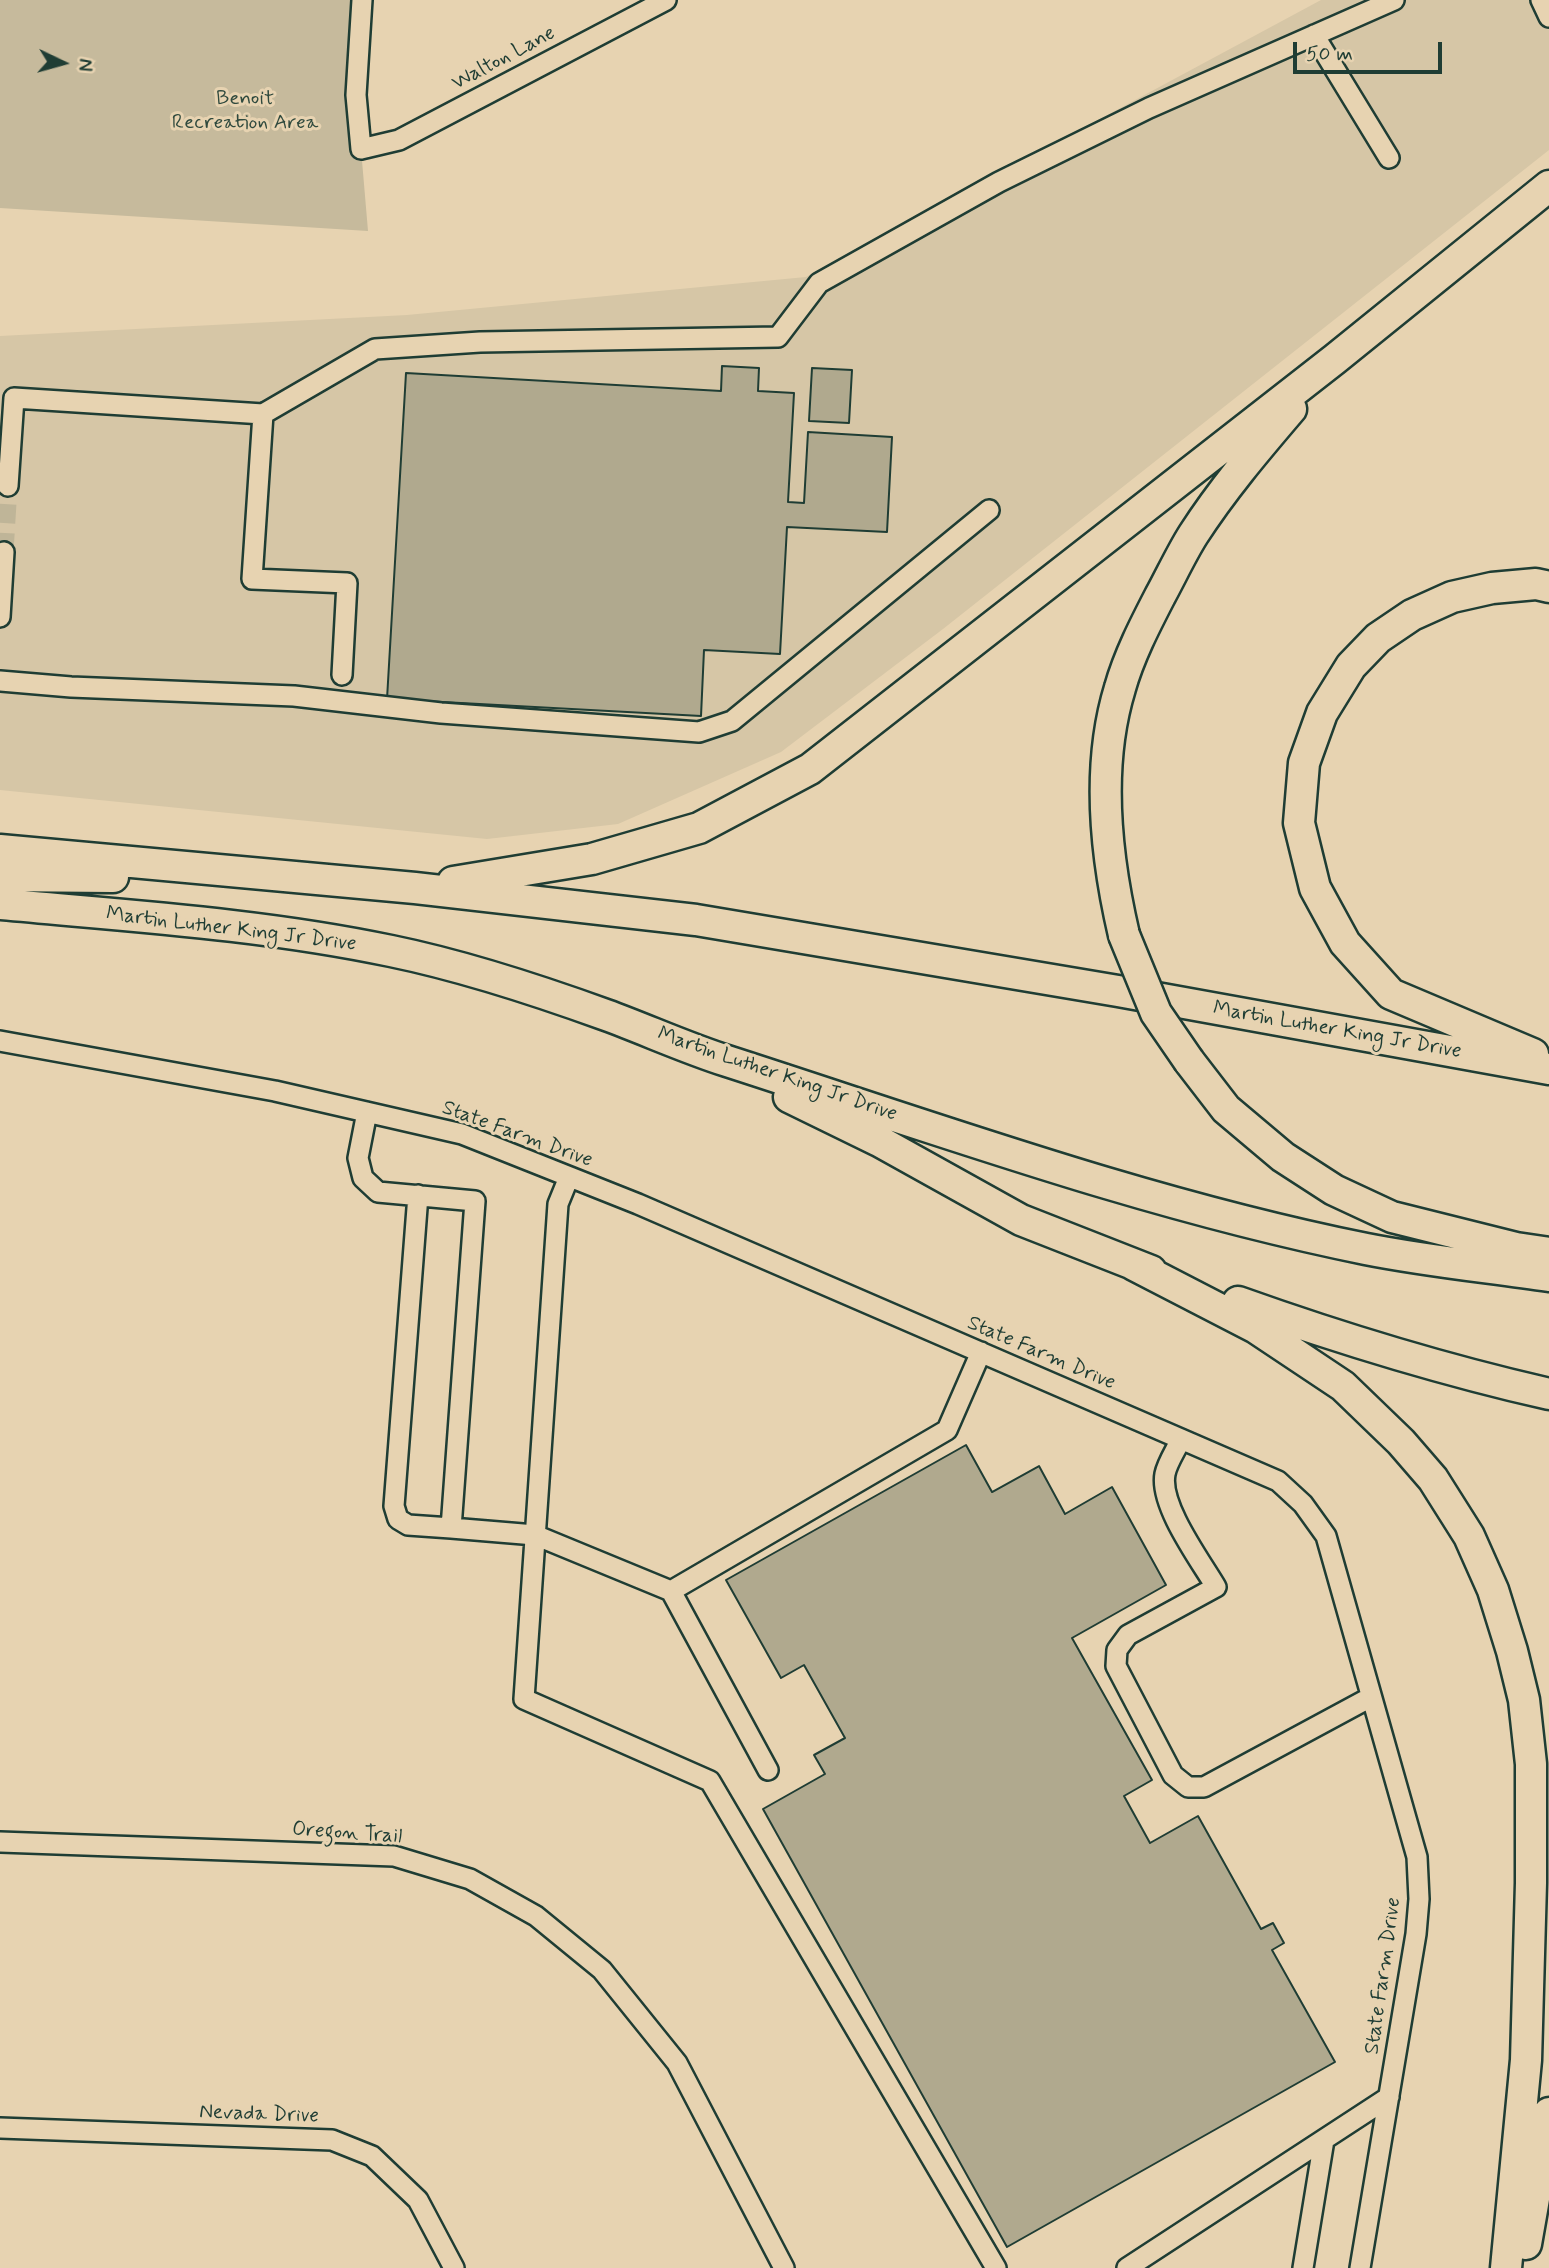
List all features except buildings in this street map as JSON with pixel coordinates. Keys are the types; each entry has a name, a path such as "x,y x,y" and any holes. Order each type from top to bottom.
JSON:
{"highway":[{"path":"415,888 592,859 699,828 810,769 1335,359 1549,187"},
{"path":"1335,359 1241,467 1192,537 1144,627 1119,688 1109,742 1107,813 1110,860 1124,935 1156,1013 1189,1061 1226,1109 1283,1157 1335,1190 1392,1217 1516,1248 1549,1253"},
{"path":"1549,587 1536,584 1492,588 1452,597 1412,615 1378,638 1351,666 1322,713 1304,763 1299,823 1315,888 1345,943 1391,994 1549,1061"},
{"name":"Martin Luther King Jr Drive","path":"0,850 415,888 696,920 1118,991 1549,1069"},
{"path":"0,876 201,877 235,871"},
{"name":"Martin Luther King Jr Drive","path":"0,904 147,917 290,934 392,951 501,980 608,1016 688,1048 1039,1163 1172,1203 1368,1250 1549,1276"},
{"path":"688,1048 879,1141 1021,1220 1134,1265 1291,1321 1496,1382 1549,1394"},
{"path":"1134,1265 1256,1328 1343,1386 1401,1442 1433,1479 1469,1536 1493,1590 1524,1700 1531,1764 1526,2060 1506,2268"},
{"path":"1522,2268 1549,2113"}],"street":[{"name":"Walton Lane","path":"362,0 356,95 361,149 399,140 659,1"},
{"path":"8,486 14,398 263,414 375,349 480,342 778,337 819,283 999,182 1149,108 1394,0"},
{"path":"1541,0 1549,17"},
{"path":"1314,35 1389,158"},
{"path":"263,414 252,579 347,583 342,675"},
{"path":"0,681 71,687 294,696 441,713 699,732 732,721 989,510"},
{"path":"0,617 4,552"},
{"name":"State Farm Drive","path":"0,1041 275,1091 462,1134 569,1177 1278,1481 1303,1504 1326,1536 1417,1857 1416,1934 1360,2268"},
{"path":"367,1112 358,1158 363,1178 378,1192 475,1201 451,1528"},
{"path":"569,1177 558,1204 524,1699 710,1781 996,2268"},
{"path":"418,1195 394,1506 398,1519 408,1525 535,1535 671,1591 768,1770"},
{"path":"671,1591 947,1430 981,1353"},
{"path":"1181,1439 1165,1474 1165,1493 1216,1587 1128,1635 1117,1650 1116,1666 1173,1774 1188,1787 1204,1787 1371,1697"},
{"name":"Oregon Trail","path":"0,1842 394,1856 470,1879 537,1916 603,1970 677,2063 784,2268"},
{"path":"1127,2268 1389,2097"},
{"name":"Nevada Drive","path":"0,2128 332,2140 372,2156 418,2200 454,2268"},
{"path":"1303,2268 1324,2140"}],"shaded area":[{"path":"1321,0 1549,0 1549,150 943,629 781,752 618,824 487,839 0,790 0,336 407,315 806,277"}],"green space":[{"name":"Benoit Recreation Area","path":"0,0 362,0 361,149 368,231 0,208"}],"tunnel":[{"path":"4,552 8,486"}]}
